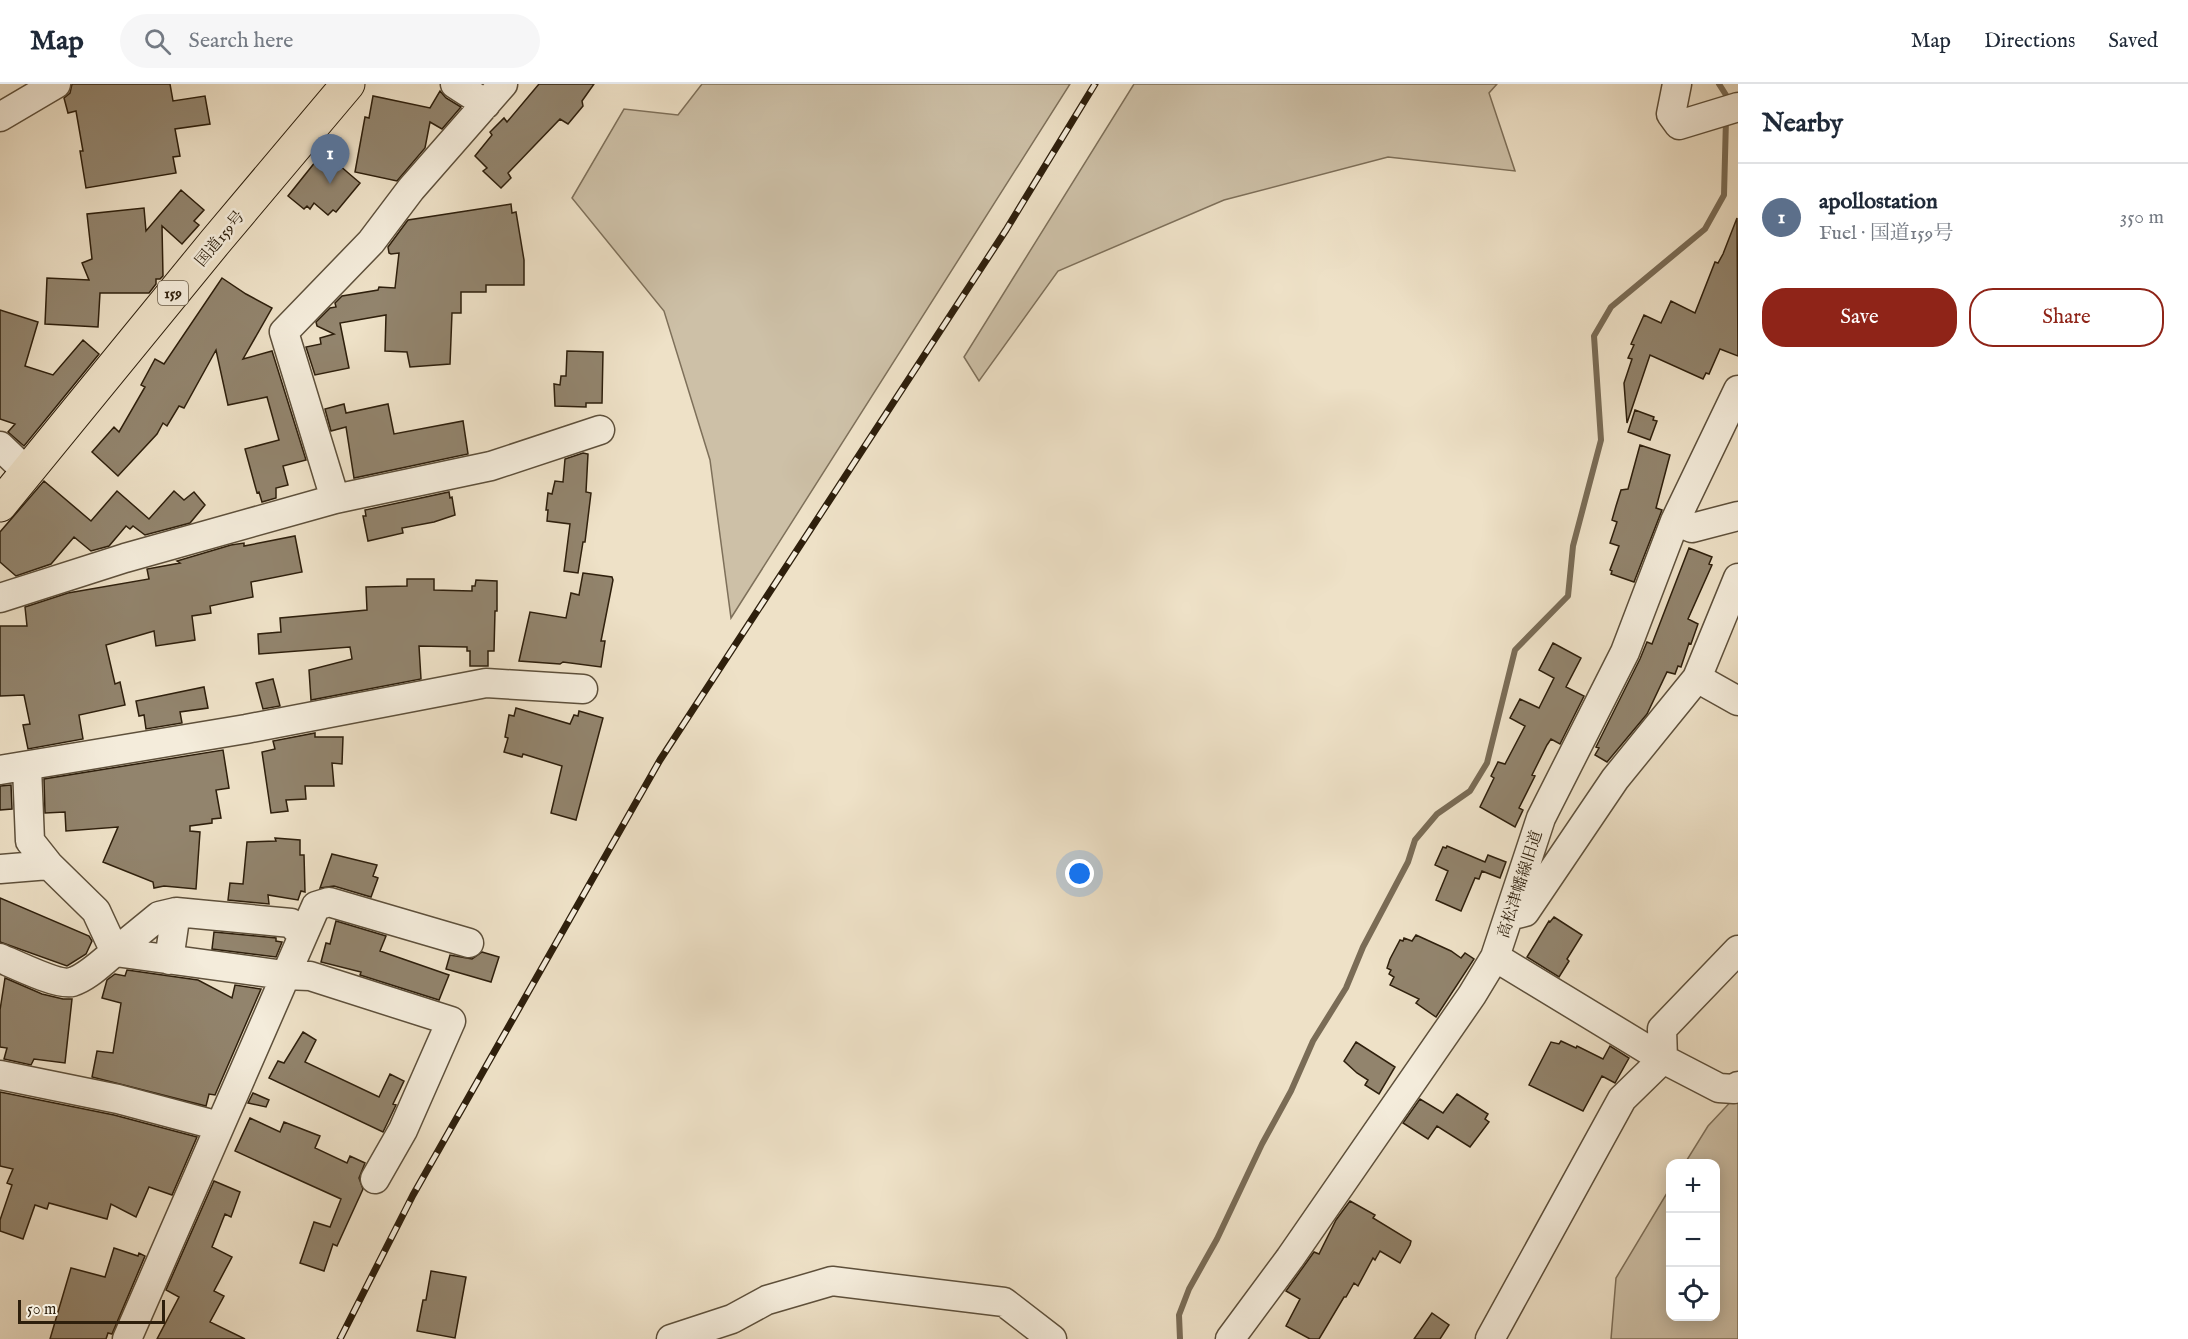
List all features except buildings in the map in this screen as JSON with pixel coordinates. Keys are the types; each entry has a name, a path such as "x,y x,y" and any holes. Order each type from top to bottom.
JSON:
{"highway":[{"name":"国道159号","path":"0,505 215,242 348,84"}],"street":[{"path":"0,117 56,84"},
{"path":"335,499 284,332 371,242 411,189 494,94 455,84"},
{"path":"1677,84 1671,114 1679,125 1729,110"},
{"name":"高松津幡線旧道","path":"1230,1339 1290,1258 1472,995 1495,957 1541,818 1625,652 1675,521 1738,390"},
{"path":"0,598 125,558 335,499 491,466 600,430"},
{"path":"0,446 27,472"},
{"path":"1675,521 1692,528 1738,516"},
{"path":"1509,916 1525,912 1615,779 1697,678 1738,578"},
{"path":"1697,678 1738,701"},
{"path":"115,952 96,911 49,865 30,841 14,769 246,729 486,683 583,689"},
{"path":"0,868 49,865"},
{"path":"127,1339 316,906 329,902 469,943"},
{"path":"169,960 176,912"},
{"path":"0,958 47,978 69,984 82,978 159,916 176,912 291,923 302,935"},
{"path":"1664,1059 1662,1029 1738,950"},
{"path":"115,952 284,975 310,976 451,1021 403,1130 375,1179"},
{"path":"1495,957 1664,1059 1719,1089 1734,1089 1738,1086"},
{"path":"1490,1339 1622,1099 1664,1059"},
{"path":"0,1075 118,1099 219,1126"},
{"path":"670,1339 732,1319 767,1300 832,1281 1004,1302 1052,1339"}],"shaded area":[{"path":"702,84 1070,84 731,618 710,460 664,311 572,198 624,109 678,115"},
{"path":"1134,84 1497,84 1489,93 1515,171 1388,157 1224,200 1058,271 979,381 964,357"},
{"path":"1738,1094 1738,1339 1611,1339 1616,1278 1666,1195 1666,1321 1720,1321 1720,1159 1687,1159 1708,1126"}],"waterway":[{"path":"1719,84 1726,95 1726,103"},
{"path":"1180,1339 1179,1315 1189,1289 1217,1239 1262,1144 1291,1091 1313,1041 1346,988 1363,947 1408,862 1415,840 1437,814 1470,791 1487,763 1515,650 1568,596 1573,546 1601,440 1594,336 1611,307 1705,229 1724,195 1726,119"}],"railway":[{"path":"340,1339 413,1195 660,760 1006,230 1095,84"}],"place":[{"name":"apollostation","path":"330,184"}]}
